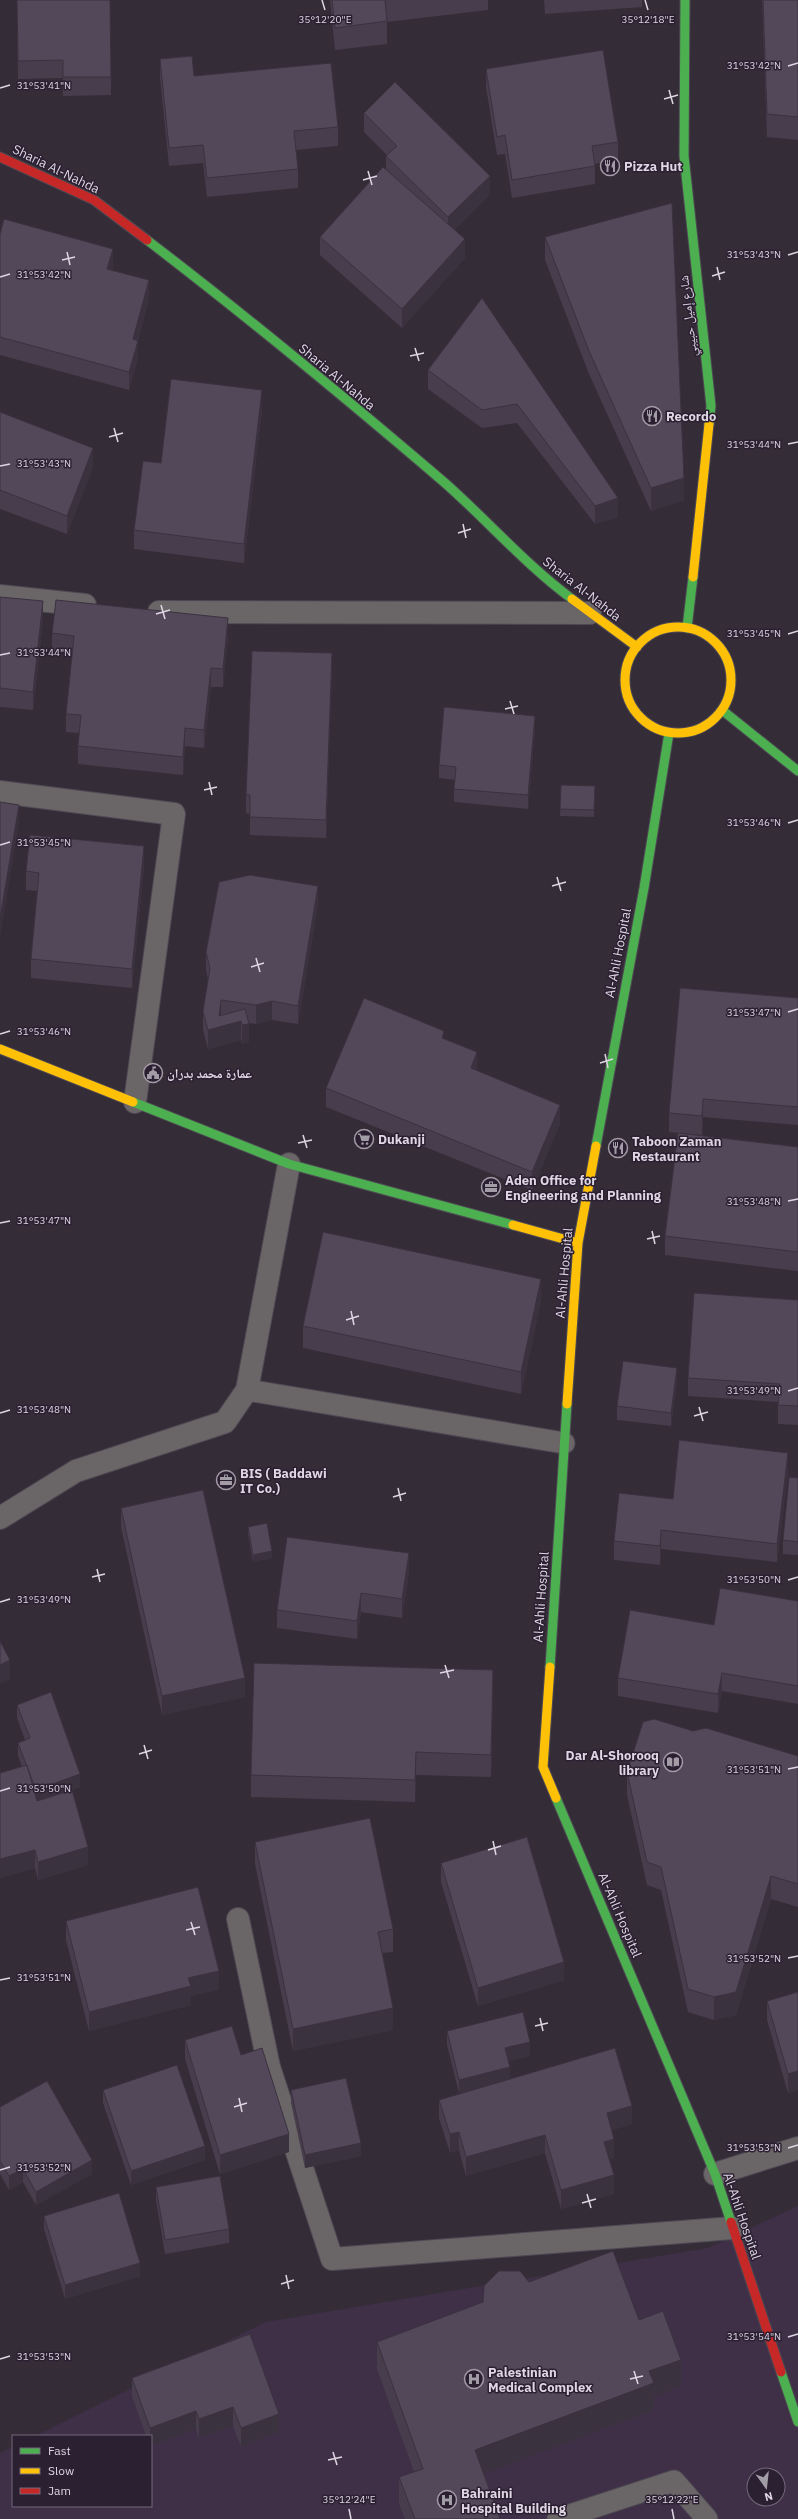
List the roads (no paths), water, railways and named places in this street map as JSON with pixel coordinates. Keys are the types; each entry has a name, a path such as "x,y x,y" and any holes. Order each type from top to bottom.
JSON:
{"street":[{"name":"شارع إميل حبيبي","path":"685,0 684,156 711,406 687,628"},
{"name":"Sharia Al-Nahda","path":"0,157 94,200 210,288 446,484 550,583 637,647"},
{"path":"0,596 102,606"},
{"path":"142,610 173,614 590,613"},
{"path":"667,628 687,628 707,635 722,650 731,669 731,690 722,710 709,724 690,733 669,733 649,725 634,711 626,692 625,677 637,647 648,636 667,628"},
{"path":"722,710 798,771"},
{"name":"Al-Ahli Hospital","path":"669,733 644,888 578,1243 543,1767 715,2174 798,2422"},
{"path":"0,792 174,814 135,1102"},
{"path":"0,1049 290,1164 578,1243"},
{"path":"0,1518 76,1471 224,1422 247,1390 290,1164"},
{"path":"238,1918 269,2067 332,2259 733,2228"},
{"path":"715,2174 798,2148"}],"lane":[{"path":"247,1390 564,1444"},
{"path":"558,2519 674,2481 707,2519"}],"place":[{"name":"Pizza Hut","path":"610,166"},
{"name":"Recordo","path":"652,416"},
{"name":"عمارة محمد بدران","path":"153,1073"},
{"name":"Dukanji","path":"364,1139"},
{"name":"Taboon Zaman Restaurant","path":"618,1148"},
{"name":"Aden Office for Engineering and Planning","path":"491,1187"},
{"name":"BIS ( Baddawi IT Co.)","path":"226,1480"},
{"name":"Dar Al-Shorooq library","path":"673,1762"},
{"name":"Palestinian Medical Complex","path":"474,2379"},
{"name":"Bahraini Hospital Building","path":"447,2500"}]}
